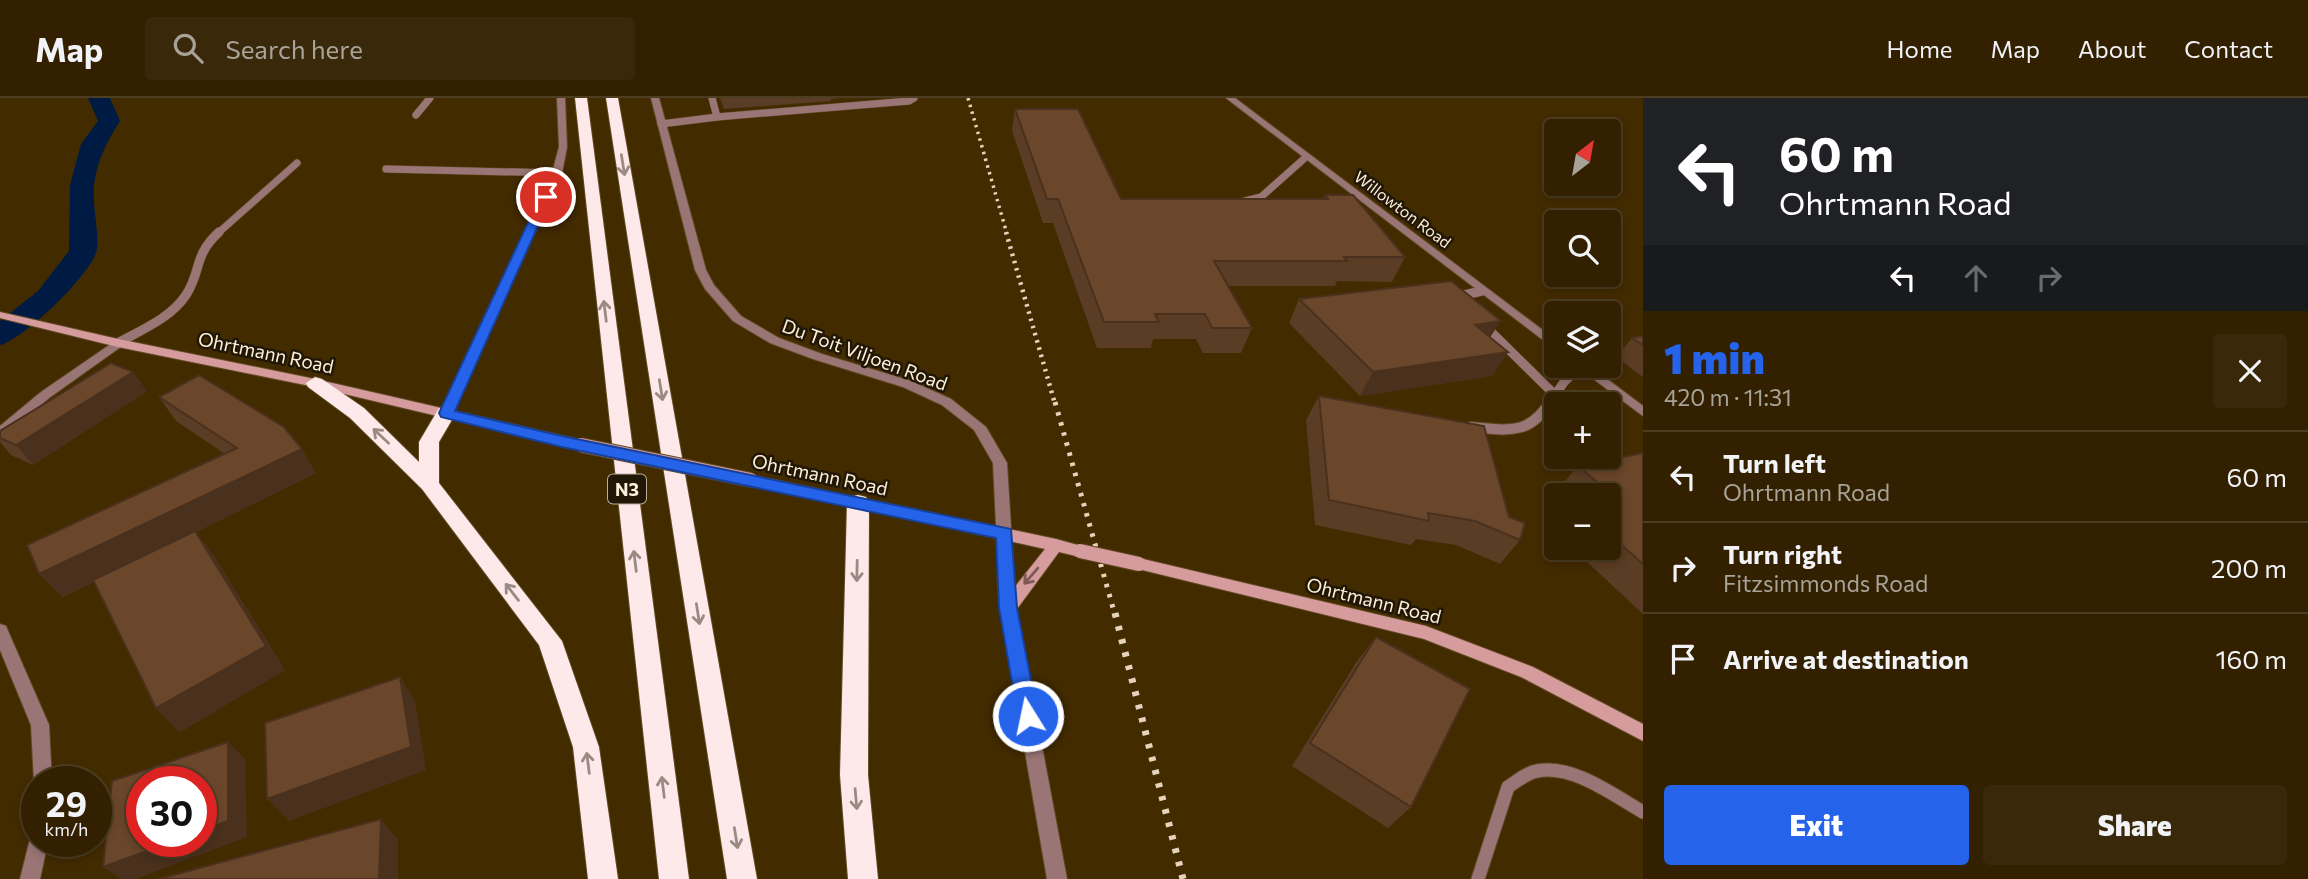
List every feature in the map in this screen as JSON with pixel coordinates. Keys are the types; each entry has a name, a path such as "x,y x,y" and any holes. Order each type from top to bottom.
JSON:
{"highway":[{"name":"N3","path":"581,98 674,879"},
{"name":"N3","path":"612,98 742,879"},
{"path":"315,383 357,413 429,484 550,641 586,747 603,879"},
{"path":"429,484 429,442 446,413"},
{"path":"858,503 854,775 863,879"}],"main road":[{"name":"Ohrtmann Road","path":"0,315 118,343 315,383 581,445 1005,533 1426,633 1527,672 1643,732"},
{"path":"1008,608 1056,545"}],"street":[{"path":"446,413 557,173 563,147 561,98"},
{"name":"Du Toit Viljoen Road","path":"655,98 697,260 710,288 733,315 756,331 793,349 908,384 946,401 975,423 993,443 1000,463 1008,608 1057,879"},
{"name":"Willowton Road","path":"1230,98 1544,337"},
{"path":"0,433 46,395 118,343"},
{"path":"1597,378 1643,412"},
{"path":"0,631 40,725 42,766"},
{"path":"30,879 35,857"}],"lane":[{"path":"416,115 430,98"},
{"path":"712,98 717,117"},
{"path":"661,124 909,101 914,98"},
{"path":"1233,202 1256,200 1306,157"},
{"path":"118,343 153,323 182,301 191,287 199,254 206,244 297,163"},
{"path":"386,169 557,173"},
{"path":"1465,308 1455,299 1457,295 1482,290"},
{"path":"1475,316 1519,356 1552,392"},
{"path":"1461,426 1508,432 1535,425 1544,416"},
{"path":"1478,879 1508,787 1536,771 1558,772 1592,784 1643,812"}],"building":[{"path":"1015,109 1078,109 1121,199 1328,199 1325,195 1353,195 1405,257 1344,257 1347,261 1214,261 1252,328 1212,328 1205,314 1155,314 1159,322 1104,322 1058,199 1047,199"},
{"path":"1451,281 1501,321 1475,325 1508,352 1373,372 1299,299"},
{"path":"1643,336 1643,345 1632,338"},
{"path":"111,363 133,372 16,445 0,438 0,431"},
{"path":"199,375 284,427 302,449 39,574 27,545 237,448 159,397"},
{"path":"1319,396 1484,426 1509,517 1525,523 1520,540 1475,521 1428,513 1429,521 1329,500"},
{"path":"1643,453 1643,564 1621,545 1621,483 1598,483 1582,469 1621,469 1621,457"},
{"path":"195,531 266,646 156,708 93,580"},
{"path":"1376,637 1470,689 1411,807 1310,743"},
{"path":"400,677 411,747 267,799 265,723"},
{"path":"228,742 228,821 217,825 217,766 157,766"},
{"path":"126,776 126,857 131,857 103,867 104,857 112,857 112,781"},
{"path":"381,819 379,879 159,879"}],"waterway":[{"path":"0,336 48,297 83,252 82,185 93,144 109,121 99,98"}],"railway":[{"path":"968,98 1007,234"},
{"path":"1006,232 1055,404"},
{"path":"1055,402 1115,615"},
{"path":"1115,613 1183,879"}],"route":[{"path":"546,197 446,413 524,433 1005,533 1008,608 1028,716"}]}
